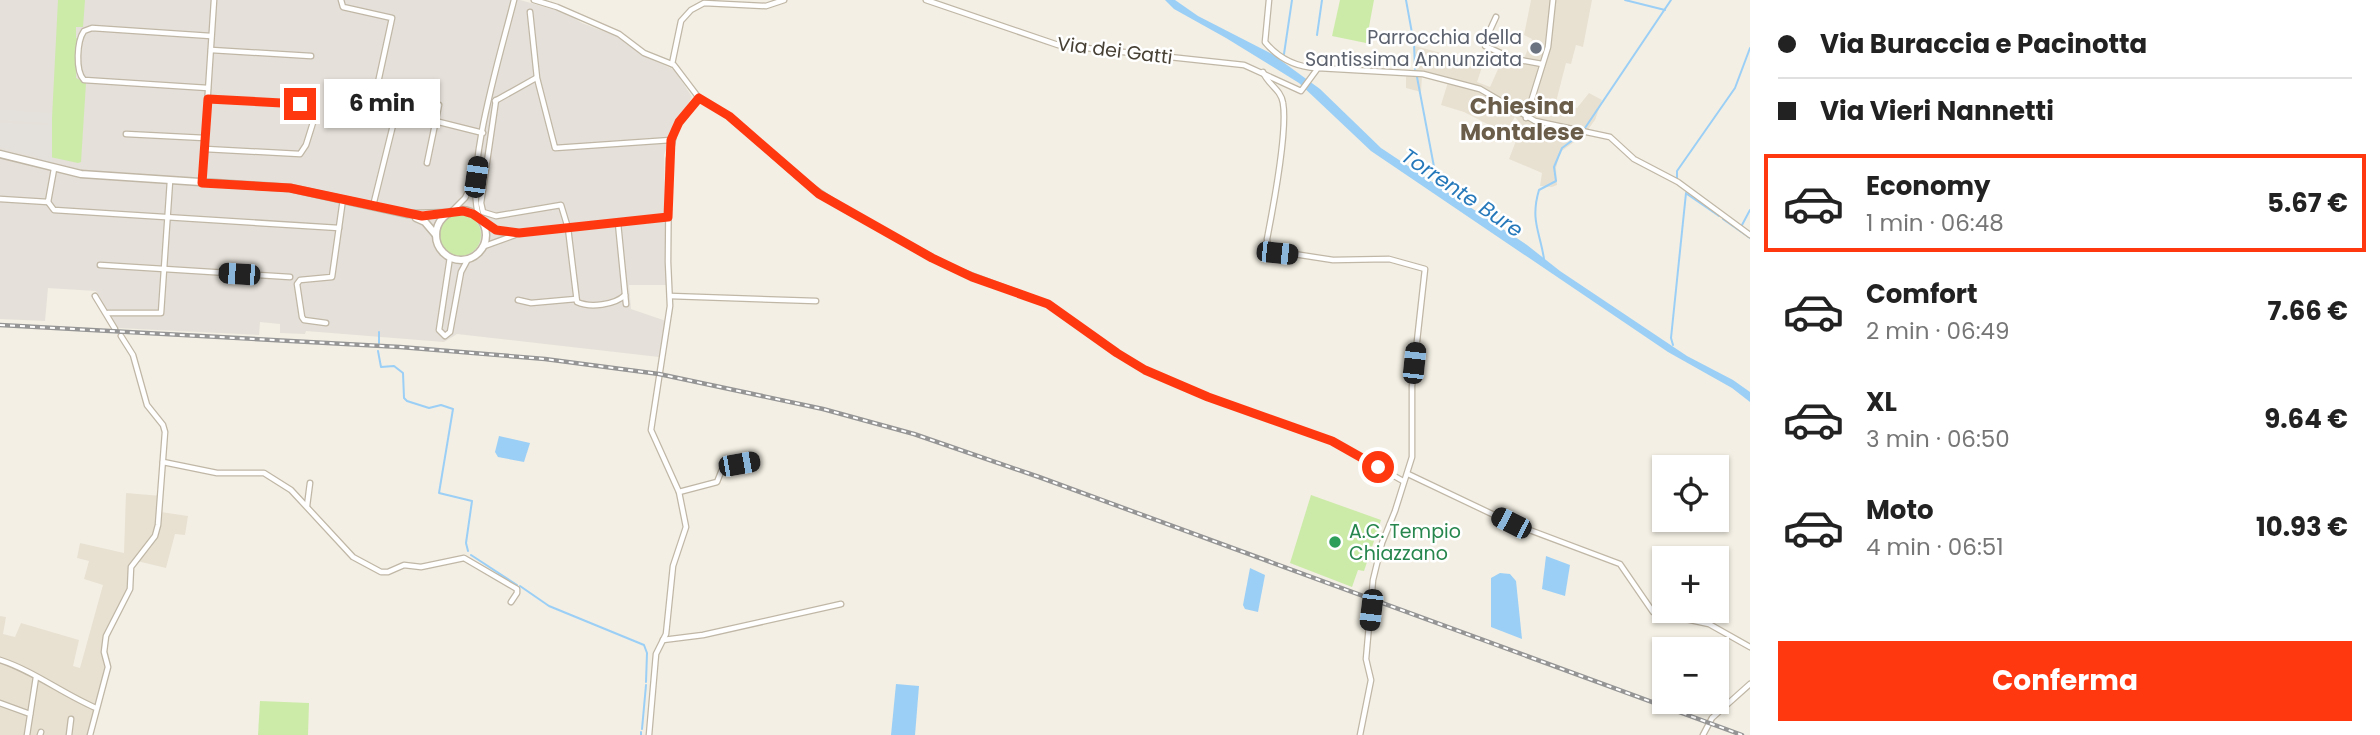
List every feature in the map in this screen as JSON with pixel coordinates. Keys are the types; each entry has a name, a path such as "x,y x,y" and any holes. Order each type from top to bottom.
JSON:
{"street":[{"path":"202,183 214,0"},
{"path":"341,0 343,7 391,18 374,103 377,107 483,133"},
{"path":"482,247 485,235 475,201 476,177 488,104 514,0"},
{"path":"534,0 558,7 618,34 644,53 672,64 699,98 729,116 819,194 921,252 972,277 1048,304 1145,370 1208,397 1332,441 1402,481"},
{"path":"672,64 683,18 703,2 766,6 784,0"},
{"name":"Via dei Gatti","path":"926,0 1058,45 1244,65 1304,89 1318,68"},
{"path":"1269,0 1265,42 1272,51 1295,65 1423,74 1480,89 1526,118 1557,127 1610,136 1633,159 1678,183 1750,235"},
{"path":"1526,118 1549,43 1553,0"},
{"path":"530,12 537,78 552,145 557,149 671,140"},
{"path":"1496,17 1485,39 1485,46 1514,59 1542,64"},
{"path":"208,88 84,79 79,72 81,36 87,29 96,29 211,36"},
{"path":"211,50 311,56"},
{"path":"1263,71 1267,80 1280,94 1284,111 1266,239 1268,250 1333,260 1389,259 1425,269 1412,386 1413,445 1408,474 1402,481 1373,580 1366,655 1370,680 1360,735"},
{"path":"488,104 537,78"},
{"path":"649,735 655,661 663,640 673,566 686,527 679,492 651,430 670,296 668,217 671,140 679,122 699,98"},
{"path":"205,149 301,153 316,113 311,106 300,104 208,99"},
{"path":"496,100 481,202 483,212 496,216 561,205 568,228 576,299 587,305 617,302 625,296"},
{"path":"427,163 439,105"},
{"path":"373,206 396,113"},
{"path":"126,134 205,138"},
{"path":"0,154 54,169 94,176 290,188 342,199 408,214 425,222 436,235 439,247 450,257 468,259"},
{"path":"54,169 48,202 54,210 339,228"},
{"path":"436,235 439,223 465,198 476,177"},
{"path":"108,313 158,315 161,312 170,181"},
{"path":"0,199 48,202"},
{"path":"326,323 304,320 297,284 300,280 332,278 342,199"},
{"path":"408,214 467,211 499,232 519,233 668,217"},
{"path":"618,223 626,304"},
{"path":"450,257 439,328 440,334 445,336 450,332 461,274 468,259 482,247 519,233"},
{"path":"100,265 290,277"},
{"path":"96,296 115,329"},
{"path":"670,296 816,302"},
{"path":"518,300 531,303 576,299"},
{"path":"90,735 108,667 104,652 106,636 130,589 131,567 155,536 158,525 163,462 164,429 147,405 133,355 121,336"},
{"path":"679,492 717,482 723,467 755,461"},
{"path":"163,462 211,473 262,472 289,488 350,554 376,570 388,572 404,565 421,567 464,558 517,589 511,602"},
{"path":"1408,474 1511,523 1620,564 1653,612 1709,624 1750,647"},
{"path":"307,507 310,483"},
{"path":"663,640 704,635 841,604"},
{"path":"0,660 96,708"},
{"path":"27,735 36,677"},
{"path":"1703,735 1712,718 1750,684"},
{"path":"0,704 30,714"},
{"path":"69,735 71,719"}],"shaded area":[{"path":"0,0 520,0 566,13 582,23 621,38 642,55 675,70 692,97 672,133 664,155 667,285 629,285 631,309 666,321 659,357 457,334 444,342 306,331 305,334 280,333 280,324 260,322 259,335 117,328 96,291 48,288 45,321 0,319"},
{"path":"1531,0 1592,0 1583,47 1576,45 1571,64 1566,63 1556,102 1577,108 1589,93 1602,100 1595,120 1584,135 1560,152 1556,168 1557,185 1552,187 1540,186 1542,173 1509,159 1522,125 1515,117 1507,129 1493,127 1464,112 1441,105 1448,82 1422,76 1421,92 1406,88 1406,73 1416,73 1415,46 1483,64 1477,82 1490,87 1504,56 1523,61 1532,39 1524,35"},
{"path":"385,89 437,102 434,115 382,102"},
{"path":"0,110 52,113 52,164 38,160 38,157 0,147 0,123 48,123 0,120"},
{"path":"126,493 162,496 161,512 188,516 185,535 175,534 166,568 137,561 133,569 133,586 128,600 106,644 111,665 93,735 0,735 0,616 6,617 3,634 15,637 21,623 79,640 73,666 80,668 103,585 84,579 89,561 77,558 80,543 124,553"}],"green space":[{"path":"58,0 85,0 83,27 76,27 76,78 86,83 81,162 78,163 50,157"},
{"path":"1340,0 1374,0 1366,43 1332,36"},
{"path":"460,214 475,220 481,235 475,250 460,256 445,250 439,235 445,220"},
{"name":"A.C. Tempio Chiazzano","path":"1311,495 1381,520 1364,571 1358,570 1352,587 1290,563"},
{"path":"260,701 309,703 308,735 258,735"}],"water":[{"path":"1165,0 1175,0 1198,16 1272,54 1320,89 1381,148 1687,356 1733,380 1750,392 1750,402 1732,388 1668,352 1371,151 1299,83 1174,9"},
{"path":"499,436 530,443 524,462 498,457 495,452"},
{"path":"1546,556 1570,565 1565,596 1542,589"},
{"path":"1250,568 1265,575 1258,612 1245,609 1243,605"},
{"path":"1500,573 1510,574 1516,581 1522,639 1491,627 1491,578"},
{"path":"896,684 919,686 915,735 891,735"}],"waterway":[{"path":"1284,54 1292,0"},
{"path":"1317,35 1322,0"},
{"path":"1406,0 1414,44 1415,69"},
{"path":"1625,0 1665,10"},
{"path":"1585,128 1671,0"},
{"path":"1677,179 1677,171 1735,88 1750,48"},
{"name":"Torrente Bure","path":"1417,77 1435,172 1444,190"},
{"name":"Torrente Bure","path":"1544,259 1536,218 1536,200 1539,190 1556,181 1554,167 1562,148 1581,134"},
{"path":"1673,345 1671,338 1686,193"},
{"path":"1687,194 1719,216"},
{"path":"1742,225 1750,210"},
{"path":"1723,219 1750,238"},
{"path":"379,332 379,343"},
{"path":"378,351 381,367 394,366 403,373 404,398 407,401 429,408 441,405 453,409 439,493 472,501 466,543 468,551"},
{"path":"471,555 517,585"},
{"path":"520,586 549,606 644,645 647,653 646,682"},
{"path":"642,729 646,685"}],"railway":[{"path":"0,325 400,347 545,359 659,374 823,409 914,434 1039,477 1742,735"}],"place":[{"name":"Parrocchia della Santissima Annunziata","path":"1536,48"},
{"name":"A.C. Tempio Chiazzano","path":"1335,542"}],"district":[{"name":"Chiesina Montalese","path":"1522,119"}],"route":[{"path":"300,104 208,99 202,183 290,188 422,216 456,211 470,212 482,223 496,230 519,233 668,217 671,140 679,122 699,98 729,116 819,194 932,258 972,277 1048,304 1145,370 1208,397 1332,441 1378,467"}]}
